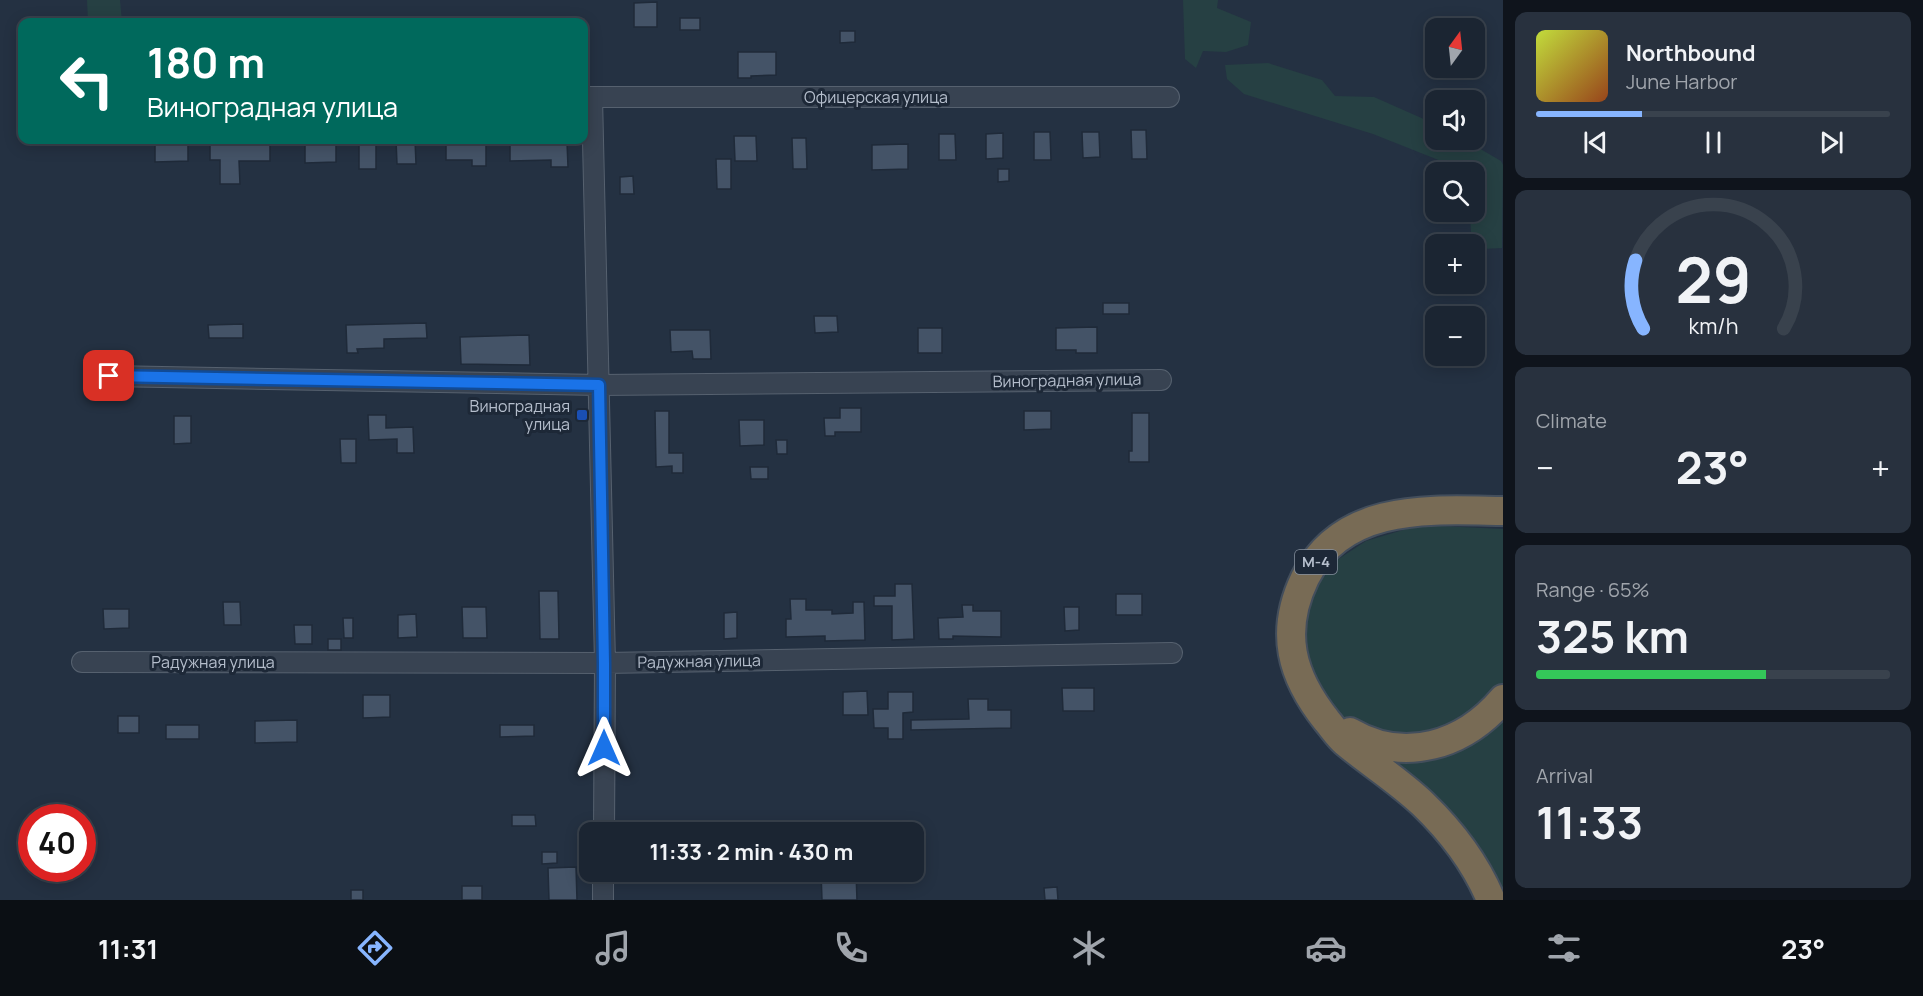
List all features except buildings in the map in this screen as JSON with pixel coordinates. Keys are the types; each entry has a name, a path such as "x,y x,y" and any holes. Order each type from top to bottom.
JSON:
{"highway":[{"name":"М-4","path":"1491,900 1474,867 1450,833 1422,804 1343,740 1305,691 1296,670 1291,629 1294,608 1309,570 1336,540 1357,527 1381,517 1406,512 1503,511"},
{"name":"М-4","path":"1325,718 1359,738 1383,747 1406,749 1440,743 1472,729 1503,699"}],"street":[{"name":"Офицерская улица","path":"588,97 1169,98"},
{"path":"588,97 599,385 604,632 604,822"},
{"name":"Виноградная улица","path":"109,376 599,385 1161,380"},
{"name":"Радужная улица","path":"82,662 604,663 1172,653"},
{"path":"603,882 603,900"}],"green space":[{"path":"87,0 120,0 122,18 88,18"},
{"path":"1183,0 1218,0 1217,8 1251,22 1248,45 1226,52 1203,51 1196,68 1185,59"},
{"path":"1268,63 1322,80 1335,96 1374,97 1425,120 1425,150 1482,150 1501,161 1503,165 1502,248 1485,249 1485,234 1471,233 1470,222 1485,222 1485,162 1442,162 1373,134 1244,94 1227,79 1225,65"},
{"path":"1420,525 1503,529 1503,686 1482,713 1421,741 1355,728 1332,711 1312,682 1302,646 1308,600 1334,562 1366,541"},
{"path":"1503,710 1503,900 1375,759 1402,760 1442,757 1478,735"}],"place":[{"name":"Виноградная улица","path":"582,415"}],"route":[{"path":"109,376 599,385 604,748"}]}
